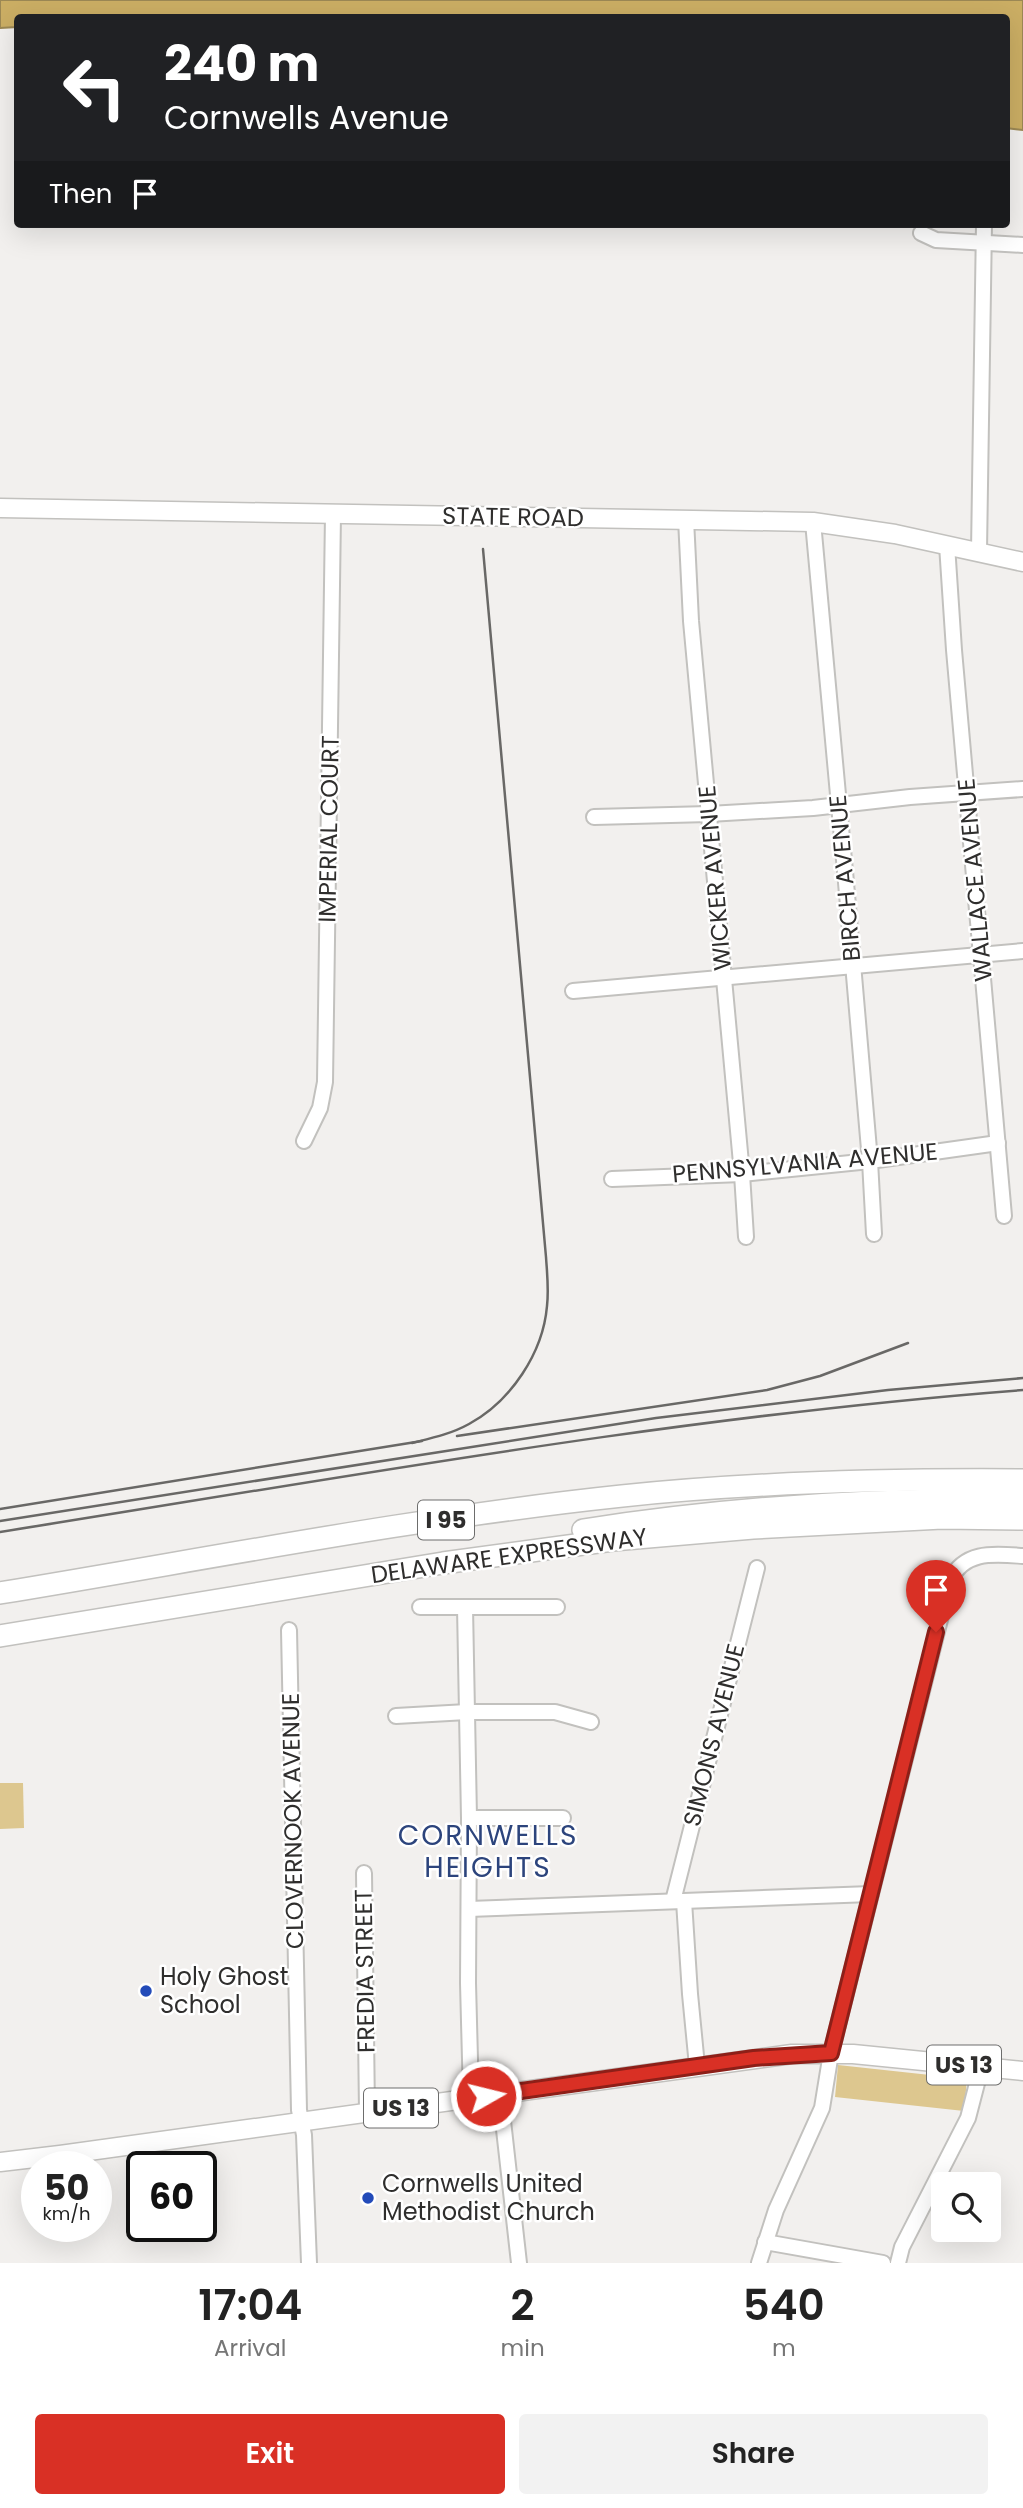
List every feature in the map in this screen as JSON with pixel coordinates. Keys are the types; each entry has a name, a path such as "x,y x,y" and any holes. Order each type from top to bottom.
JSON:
{"highway":[{"name":"DELAWARE EXPRESSWAY","path":"0,1593 404,1526 625,1496 815,1482 1023,1480"},
{"path":"266,1593 331,1571 677,1516 830,1502 1023,1500"},
{"name":"DELAWARE EXPRESSWAY","path":"0,1636 443,1563 625,1539 752,1528 942,1518 1023,1519"}],"main road":[{"name":"STATE ROAD","path":"0,508 813,522 979,551 1023,562"},
{"name":"US 13","path":"0,2162 773,2056 831,2053 1023,2071"}],"street":[{"path":"979,551 984,228"},
{"path":"921,233 936,240 1023,245"},
{"name":"IMPERIAL COURT","path":"304,1140 320,1108 325,1082 333,514"},
{"name":"WICKER AVENUE","path":"686,519 689,597 746,1237"},
{"name":"BIRCH AVENUE","path":"813,522 870,1161 874,1234"},
{"name":"WALLACE AVENUE","path":"947,545 1004,1216"},
{"path":"594,817 709,814 1023,789"},
{"path":"573,991 1023,951"},
{"name":"PENNSYLVANIA AVENUE","path":"612,1179 742,1174 870,1161 998,1143"},
{"path":"759,2263 776,2210 822,2108 831,2053 950,1580 954,1571 968,1560 986,1554 1023,1556"},
{"name":"SIMONS AVENUE","path":"697,2066 678,1901 757,1568"},
{"path":"465,1607 471,2098"},
{"path":"420,1608 556,1607"},
{"name":"CLOVERNOOK AVENUE","path":"289,1630 299,2110 302,2122 309,2263"},
{"path":"396,1716 467,1712 555,1712 591,1722"},
{"path":"469,1818 563,1818"},
{"name":"FREDIA STREET","path":"364,1873 367,2112"},
{"path":"469,1909 871,1894"},
{"path":"898,2263 902,2247 968,2118 981,2068"},
{"path":"500,2094 519,2263"},
{"path":"765,2242 883,2263"}],"shaded area":[{"path":"0,0 1023,0 1023,130 1010,128 1010,14 14,14 14,27 0,28"},
{"path":"0,1783 23,1783 24,1828 0,1829"},
{"path":"838,2065 967,2079 964,2111 835,2097"}],"railway":[{"path":"412,1443 462,1427 484,1414 511,1389 532,1358 544,1324 548,1300 483,549"},
{"path":"457,1436 767,1390 820,1376 908,1343"},
{"path":"0,1521 656,1418 888,1390 1023,1378"},
{"path":"0,1532 638,1432 895,1401 1023,1390"},
{"path":"0,1509 422,1441"}],"place":[{"name":"Holy Ghost School","path":"146,1991"},
{"name":"Cornwells United Methodist Church","path":"368,2198"}],"district":[{"name":"CORNWELLS HEIGHTS","path":"488,1851"}],"route":[{"path":"486,2096 754,2058 831,2053 936,1632"}]}
